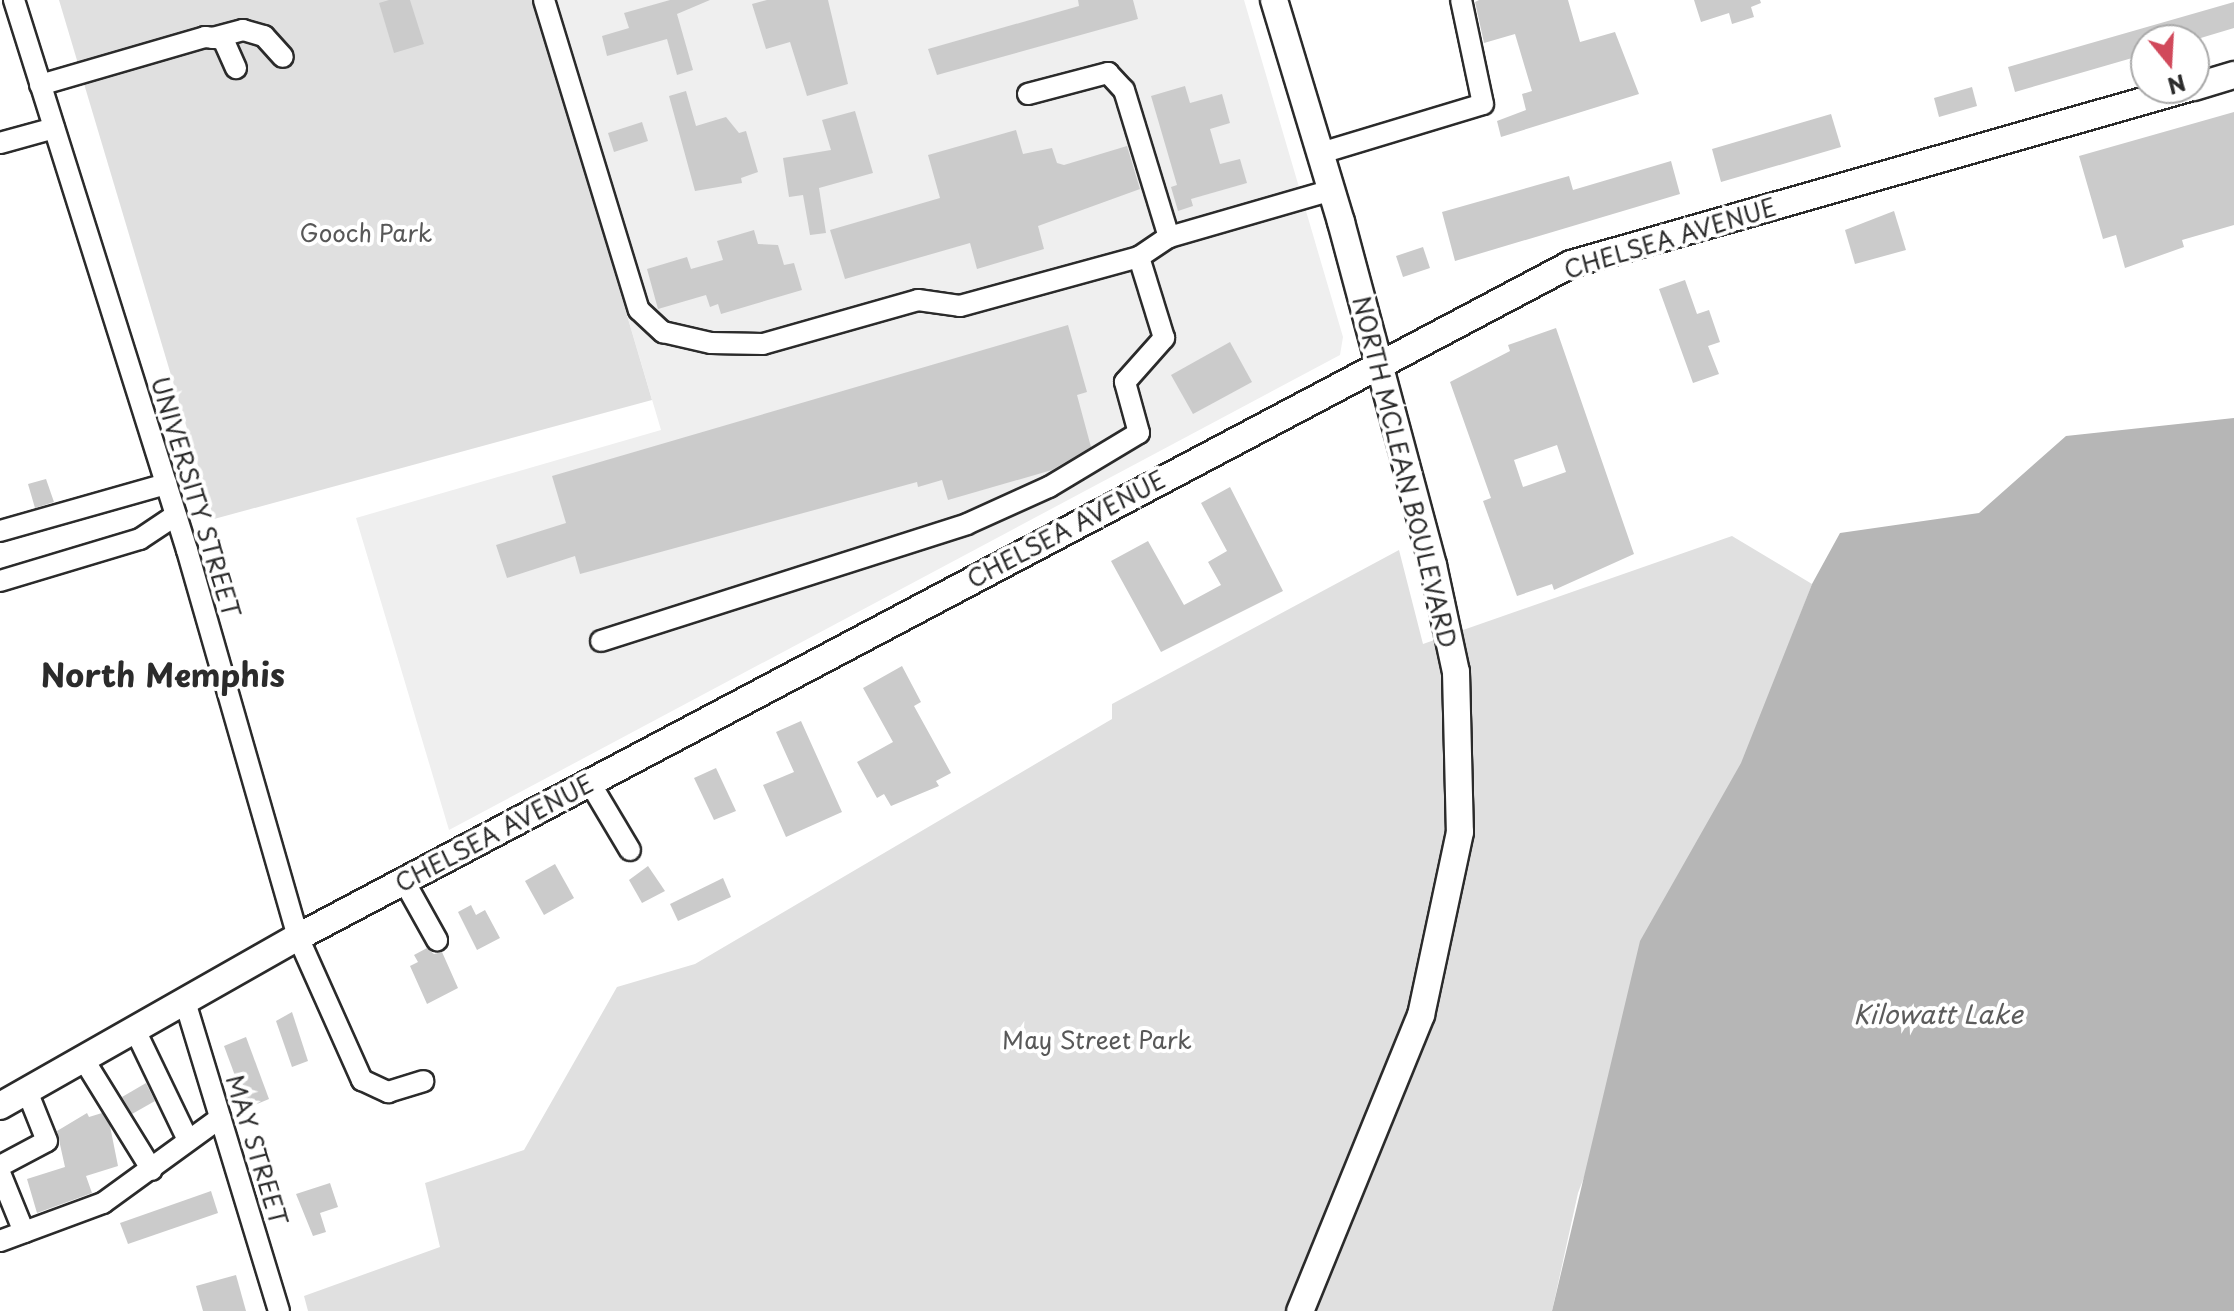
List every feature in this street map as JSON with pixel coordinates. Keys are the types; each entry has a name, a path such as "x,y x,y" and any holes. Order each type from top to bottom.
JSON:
{"main road":[{"name":"NORTH MCLEAN BOULEVARD","path":"1274,0 1332,190 1379,362 1456,672 1460,832 1421,1015 1300,1311"},
{"name":"CHELSEA AVENUE","path":"2210,82 2234,75"},
{"name":"CHELSEA AVENUE","path":"0,1106 186,1005 298,937 1379,362 1571,264 2132,104"}],"street":[{"name":"UNIVERSITY STREET","path":"14,0 176,515 298,937 362,1080 388,1092 423,1081"},
{"path":"544,0 639,310 663,332 711,343 763,344 918,300 960,306 1139,257 1169,237 1332,190"},
{"path":"1321,153 1483,104 1461,0"},
{"path":"40,85 243,30 264,36 283,57"},
{"path":"213,38 223,39 236,68"},
{"path":"1028,94 1108,73 1124,90 1169,237"},
{"path":"0,143 54,128"},
{"path":"601,641 967,524 1049,487 1139,433 1125,382 1164,338 1139,257"},
{"path":"0,530 166,484"},
{"path":"0,581 140,539 176,515"},
{"path":"590,783 630,850"},
{"path":"404,881 437,940"},
{"name":"MAY STREET","path":"186,1005 279,1311"},
{"path":"136,1032 188,1140"},
{"path":"84,1060 152,1170"},
{"path":"0,1166 47,1141 27,1091"},
{"path":"0,1241 103,1203 220,1118"},
{"path":"0,1173 24,1232"}],"shaded area":[{"path":"534,0 1244,0 1343,337 1340,355 449,830 356,518 661,430"}],"green space":[{"name":"Gooch Park","path":"59,0 534,0 652,400 214,519"},
{"name":"May Street Park","path":"1732,536 1812,584 1578,1193 1552,1311 308,1311 304,1296 440,1247 425,1183 524,1150 617,987 695,964 1112,719 1112,704 1399,550 1423,644"}],"water":[{"name":"Kilowatt Lake","path":"2234,418 2234,1311 1552,1311 1640,941 1741,763 1812,584 1840,533 1979,513 2066,436"}],"building":[{"path":"410,0 424,44 394,53 379,3"},
{"path":"670,0 710,0 677,14 693,70 677,75 667,39 607,56 602,36 629,28 624,13"},
{"path":"767,0 828,0 848,84 807,96 790,42 766,49 752,4"},
{"path":"1078,0 1133,0 1138,19 937,75 928,49 1079,6"},
{"path":"1568,0 1580,42 1615,32 1639,94 1501,137 1497,121 1526,110 1522,94 1532,91 1515,34 1484,43 1475,2"},
{"path":"1694,0 1760,0 1761,3 1751,7 1754,17 1732,24 1729,13 1701,22"},
{"path":"2234,2 2234,28 2210,35 2210,24 2158,24"},
{"path":"2130,32 2130,59 2015,92 2008,67"},
{"path":"1185,86 1190,103 1222,94 1230,123 1210,129 1220,164 1240,159 1247,183 1191,199 1193,206 1178,211 1171,187 1177,185 1151,96"},
{"path":"1972,87 1977,106 1939,117 1934,98"},
{"path":"686,91 696,126 726,117 739,133 746,131 758,172 741,178 742,183 695,191 669,96"},
{"path":"855,111 873,173 819,188 826,233 810,235 803,195 789,197 783,158 831,150 822,120"},
{"path":"2234,112 2234,225 2182,240 2184,247 2125,268 2116,235 2103,239 2079,156"},
{"path":"1831,114 1841,147 1721,182 1712,149"},
{"path":"642,122 648,141 614,152 608,133"},
{"path":"1016,130 1023,154 1052,148 1057,163 1064,165 1127,146 1140,189 1038,226 1044,249 977,269 970,243 845,279 830,230 940,198 928,155"},
{"path":"1671,161 1680,194 1455,261 1442,212 1569,176 1573,190"},
{"path":"1894,211 1906,250 1855,264 1845,230"},
{"path":"754,230 758,244 778,245 784,265 794,263 802,290 721,314 718,304 710,307 706,295 658,309 647,269 687,257 691,269 723,260 717,241"},
{"path":"1423,247 1430,268 1403,277 1396,256"},
{"path":"1685,280 1697,314 1709,310 1720,342 1708,346 1719,374 1693,383 1659,289"},
{"path":"1068,325 1087,392 1077,395 1091,447 1052,470 948,500 942,480 918,487 917,482 580,574 575,556 507,578 496,545 566,523 552,476"},
{"path":"1556,328 1634,554 1554,590 1552,584 1517,596 1483,501 1491,498 1450,382 1510,351 1508,345","holes":["1557,445 1566,472 1523,487 1514,460"]},
{"path":"1230,342 1252,382 1193,414 1171,375"},
{"path":"46,479 54,502 35,508 28,484"},
{"path":"1230,487 1283,591 1161,652 1111,561 1148,541 1184,605 1221,585 1208,562 1227,551 1201,503"},
{"path":"902,666 921,702 914,706 951,773 936,781 939,786 891,806 884,794 877,798 857,762 893,742 863,688"},
{"path":"801,721 842,812 786,837 763,785 794,772 776,732"},
{"path":"716,768 736,811 714,820 694,778"},
{"path":"555,864 574,898 544,915 525,881"},
{"path":"648,866 665,891 642,903 629,880"},
{"path":"723,878 731,897 678,921 670,904"},
{"path":"471,905 476,915 485,910 500,938 477,950 458,912"},
{"path":"427,948 434,954 442,952 458,988 427,1004 410,966 418,962 414,955"},
{"path":"292,1012 308,1061 292,1067 276,1021"},
{"path":"246,1037 269,1099 247,1108 224,1046"},
{"path":"146,1083 155,1101 132,1114 122,1097"},
{"path":"87,1113 89,1117 102,1113 110,1126 118,1166 86,1176 92,1193 37,1213 27,1179 65,1167 57,1131"},
{"path":"330,1183 338,1207 320,1213 326,1232 313,1236 296,1194"},
{"path":"211,1191 218,1213 128,1244 120,1223"},
{"path":"236,1275 246,1311 203,1311 196,1286"}],"district":[{"name":"North Memphis","path":"163,674"}]}
